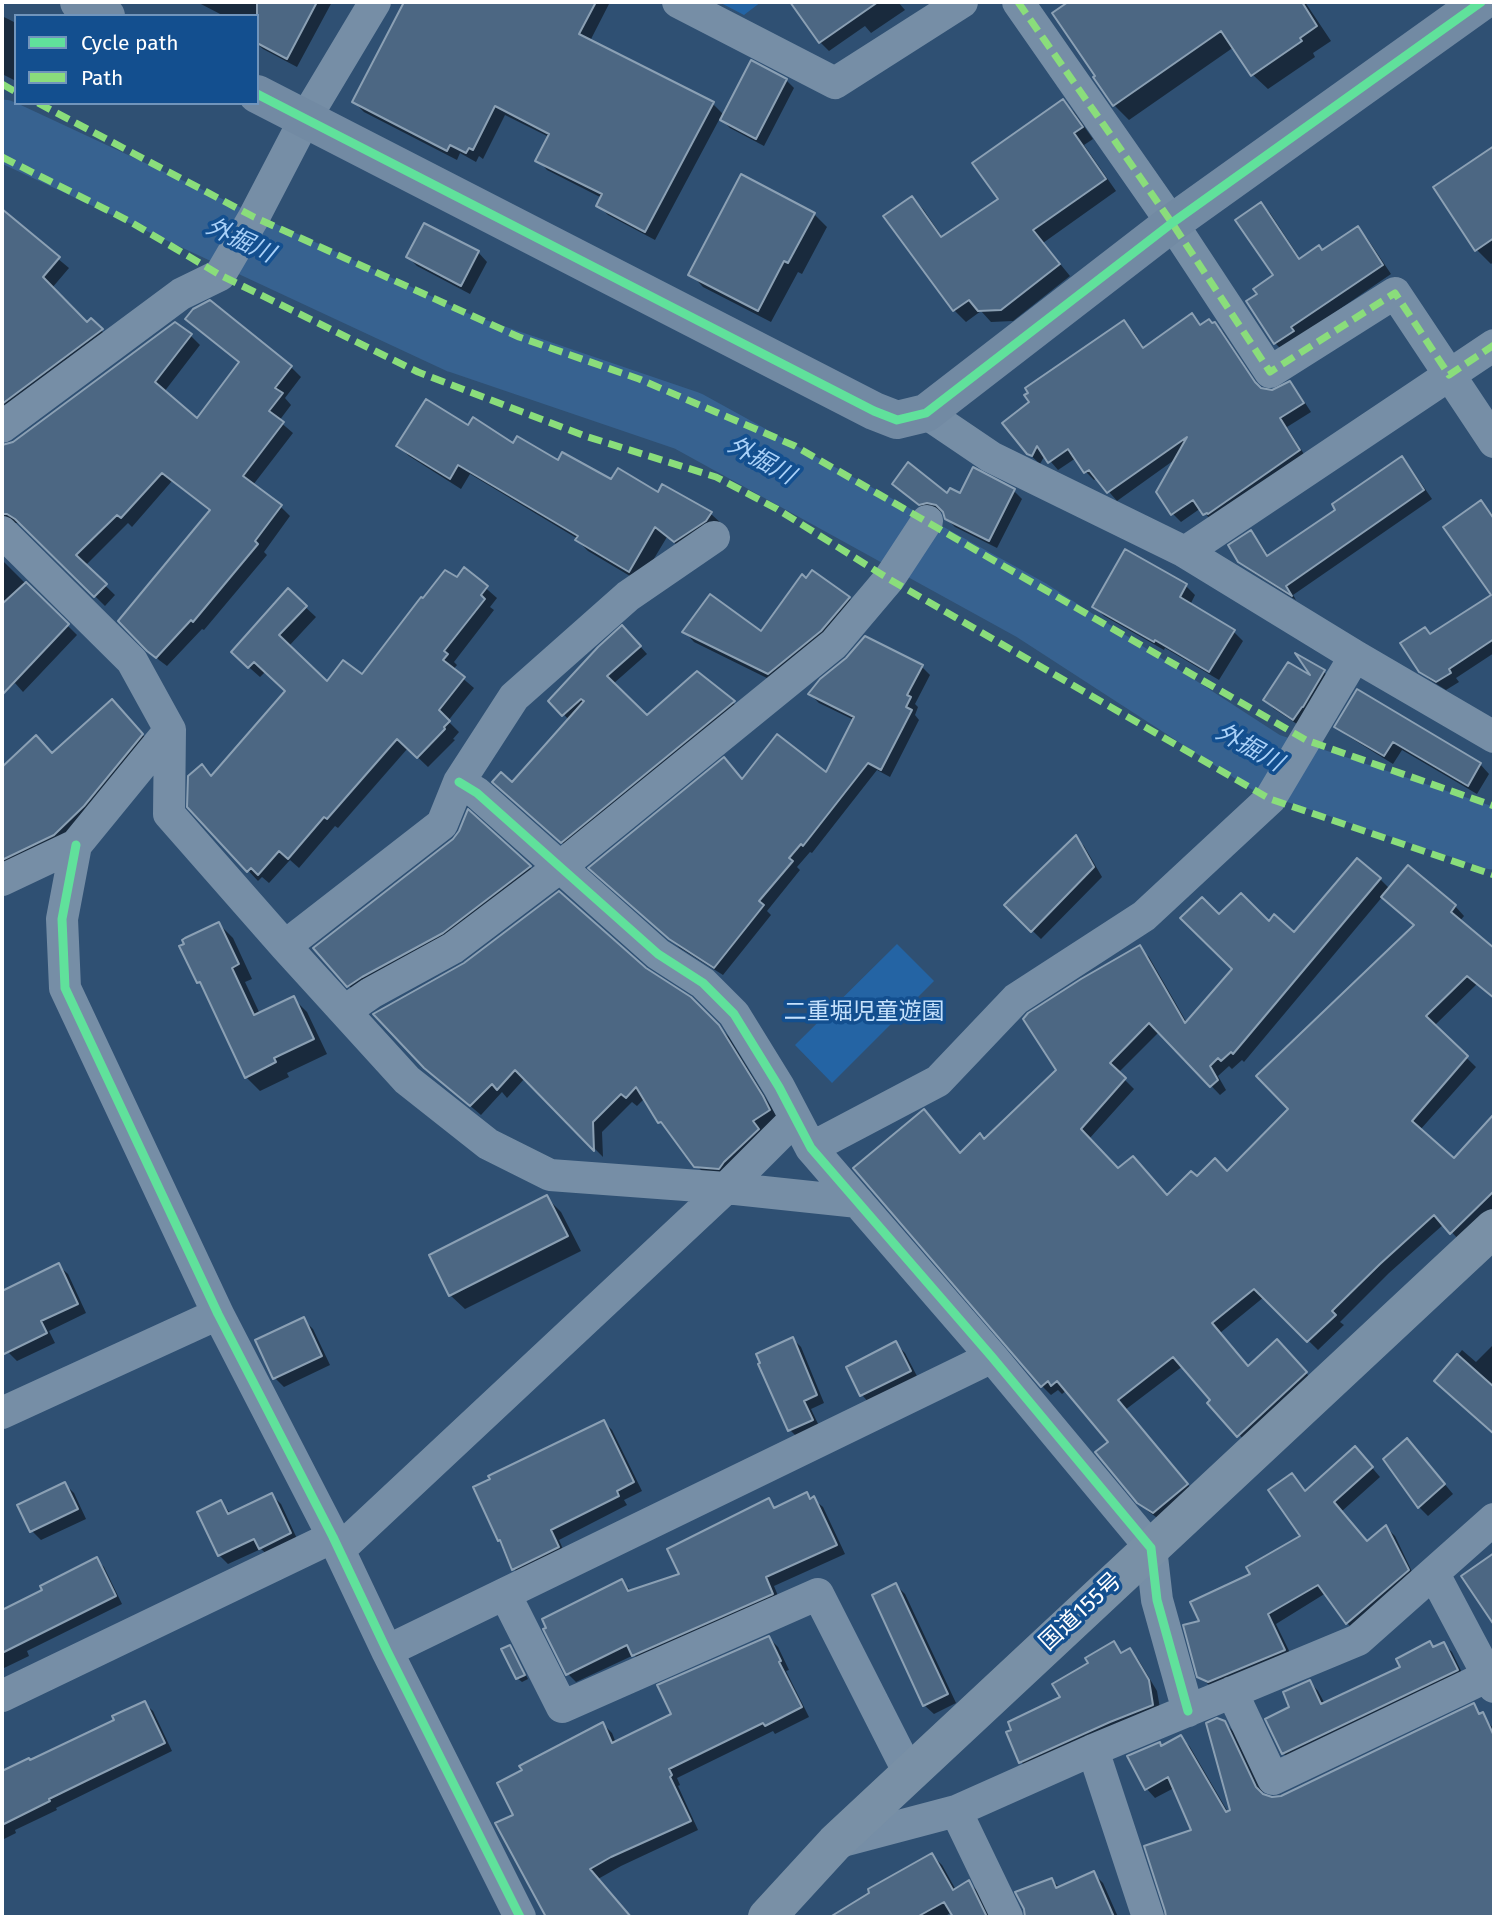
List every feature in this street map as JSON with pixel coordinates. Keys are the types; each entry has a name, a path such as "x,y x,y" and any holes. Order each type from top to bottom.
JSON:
{"highway":[{"name":"国道155号","path":"767,1917 835,1843 1494,1228"}],"street":[{"path":"79,2 102,14"},
{"path":"2,427 181,294 220,275 254,217 305,119 374,2"},
{"path":"678,2 835,83 962,2"},
{"path":"1018,2 1172,223 1269,372 1395,293 1494,442"},
{"path":"259,95 874,411 897,420 926,414 1172,223 1481,2"},
{"path":"1185,552 1494,345"},
{"path":"926,414 991,457 1185,552 1494,737"},
{"path":"345,1011 453,948 560,867 834,644 889,579 927,520"},
{"path":"2,532 132,661 170,730 169,814 407,1080 488,1144 550,1175 726,1188 858,1202"},
{"path":"285,946 442,824 459,782 514,697 628,596 714,537"},
{"path":"811,1149 938,1081 1016,999 1144,916 1270,799 1355,656"},
{"path":"2,880 76,845 170,730"},
{"path":"459,782 477,793 658,954 703,983 734,1014 779,1087 811,1149 992,1357 1151,1548 1157,1600 1188,1711"},
{"path":"76,845 62,919 65,988 218,1314 336,1544 520,1917"},
{"path":"2,1696 336,1544 726,1188 795,1119"},
{"path":"2,1413 218,1314"},
{"path":"387,1651 992,1357"},
{"path":"835,1843 956,1811 1093,1749 1358,1640 1494,1519"},
{"path":"1231,1692 1273,1779 1491,1681 1434,1574"},
{"path":"505,1594 562,1707 818,1594 909,1773"},
{"path":"1093,1749 1145,1916"},
{"path":"956,1811 1007,1917"}],"green space":[{"path":"719,2 761,2 744,15"},
{"name":"二重堀児童遊園","path":"897,944 934,981 832,1083 795,1045"}],"building":[{"path":"257,2 317,2 287,59 259,44"},
{"path":"404,2 596,2 579,34 714,102 645,232 596,206 602,194 535,161 549,134 495,106 473,150 469,148 466,153 450,145 447,151 352,102"},
{"path":"790,2 878,2 819,43"},
{"path":"1068,2 1302,2 1317,26 1300,38 1302,41 1251,76 1221,31 1113,106 1052,13"},
{"path":"751,60 787,79 756,139 720,120"},
{"path":"1063,99 1083,127 1074,133 1106,179 1033,230 1060,264 1001,310 978,311 969,300 953,311 883,216 912,196 941,237 998,199 972,163"},
{"path":"1494,146 1494,238 1475,251 1433,187"},
{"path":"741,174 815,213 788,263 784,261 758,311 688,275"},
{"path":"1261,202 1299,259 1319,245 1322,250 1358,226 1383,265 1291,327 1294,331 1274,344 1246,301 1257,294 1253,289 1273,275 1235,220"},
{"path":"2,209 60,257 43,277 87,322 91,318 103,329 2,404"},
{"path":"424,223 479,251 461,286 406,257"},
{"path":"210,300 292,366 275,388 283,393 269,411 284,422 243,476 282,505 255,541 258,544 193,622 191,620 156,658 118,621 210,510 162,473 121,518 117,515 76,555 107,584 94,597 15,519 2,514 2,445 13,442 175,322 192,334 155,382 197,418 239,362 185,319 193,309"},
{"path":"1192,313 1200,325 1209,319 1212,323 1215,322 1261,388 1272,390 1290,381 1304,403 1280,418 1300,450 1208,514 1203,515 1193,500 1171,515 1156,492 1187,437 1107,493 1089,470 1084,473 1068,449 1048,463 1037,446 1032,456 1027,454 1002,423 1029,402 1024,395 1028,393 1025,388 1124,320 1143,348"},
{"path":"426,399 468,425 473,417 513,443 517,436 558,460 562,452 611,479 618,468 658,492 662,484 712,512 706,521 674,542 655,527 629,572 575,540 578,536 458,465 450,479 396,446"},
{"path":"1402,456 1424,490 1286,586 1292,596 1238,562 1228,545 1251,530 1267,556 1335,510 1332,504"},
{"path":"908,462 947,493 950,488 960,493 973,467 1015,489 989,541 945,519 943,512 936,505 919,505 892,484"},
{"path":"1481,500 1494,519 1494,639 1449,669 1451,673 1436,682 1419,672 1400,643 1425,627 1430,634 1491,595 1443,527"},
{"path":"1125,549 1187,584 1180,597 1235,630 1209,672 1092,607"},
{"path":"464,567 488,586 481,595 485,599 444,651 448,654 443,660 465,677 439,710 450,721 445,729 417,758 397,739 288,859 279,851 258,875 251,868 247,872 187,807 188,776 202,764 211,776 285,691 254,662 248,668 231,652 288,588 307,606 279,635 327,681 343,660 362,674 445,570 457,577"},
{"path":"812,570 850,597 821,631 768,674 682,632 710,594 761,631 802,574 806,578"},
{"path":"26,582 69,624 2,695 2,604"},
{"path":"622,625 641,646 607,676 647,715 697,671 735,701 561,843 492,782 501,772 512,782 584,701 581,699 562,716 548,701"},
{"path":"865,636 923,665 907,695 911,697 906,707 912,710 881,770 868,763 803,846 801,844 789,858 793,861 759,901 764,905 714,968 669,939 588,868 724,757 742,779 777,734 826,772 854,717 808,694"},
{"path":"1295,653 1325,670 1293,720 1263,700 1288,662 1310,675"},
{"path":"1357,689 1481,763 1468,786 1393,742 1384,756 1334,727"},
{"path":"112,699 143,734 84,806 54,835 2,860 2,767 36,735 52,753"},
{"path":"468,809 531,866 443,933 347,987 313,948 453,839"},
{"path":"1076,835 1094,867 1031,932 1004,905"},
{"path":"1357,858 1381,878 1233,1054 1231,1052 1221,1061 1218,1058 1210,1066 1218,1080 1210,1087 1149,1023 1110,1063 1126,1078 1081,1129 1118,1168 1133,1156 1167,1195 1191,1171 1197,1176 1215,1158 1227,1171 1288,1109 1256,1076 1414,925 1381,897 1408,865 1456,905 1451,912 1494,948 1494,998 1467,976 1426,1016 1468,1056 1412,1121 1454,1158 1494,1114 1494,1191 1450,1234 1434,1215 1332,1311 1336,1315 1307,1342 1254,1289 1212,1323 1248,1366 1277,1339 1307,1372 1237,1437 1207,1403 1210,1400 1173,1357 1118,1400 1188,1484 1153,1513 1137,1503 1095,1452 1108,1442 1057,1381 1051,1386 1048,1381 1041,1387 853,1168 924,1109 960,1153 980,1133 984,1139 1056,1070 1023,1019 1028,1013 1081,979 1140,945 1185,1023 1232,969 1180,918 1202,897 1219,914 1241,893 1269,921 1274,914 1294,932"},
{"path":"559,891 646,968 691,997 719,1025 763,1096 770,1110 753,1121 759,1129 719,1169 694,1167 661,1122 658,1123 636,1087 626,1098 621,1094 593,1122 594,1151 515,1070 497,1090 492,1084 470,1106 424,1068 373,1014 464,963"},
{"path":"219,922 239,964 232,968 254,1015 294,996 314,1039 274,1058 276,1062 245,1078 200,982 197,983 179,946 184,944 182,940 185,938"},
{"path":"547,1195 568,1236 449,1296 429,1255"},
{"path":"59,1263 78,1304 41,1321 47,1333 2,1355 2,1291"},
{"path":"304,1317 322,1356 273,1379 255,1340"},
{"path":"793,1337 817,1395 804,1401 813,1420 788,1431 756,1354"},
{"path":"896,1341 911,1371 860,1396 846,1367"},
{"path":"1457,1354 1494,1387 1494,1434 1434,1381"},
{"path":"604,1420 634,1482 617,1491 619,1496 551,1530 559,1547 512,1570 473,1487 490,1479 488,1476"},
{"path":"1407,1438 1445,1484 1418,1508 1383,1459"},
{"path":"1355,1446 1373,1467 1334,1502 1367,1541 1386,1525 1409,1570 1346,1624 1318,1585 1268,1614 1285,1650 1208,1682 1197,1677 1183,1625 1199,1621 1190,1602 1250,1574 1246,1567 1300,1536 1268,1490 1292,1473 1305,1491"},
{"path":"65,1482 78,1509 30,1532 17,1505"},
{"path":"807,1492 810,1499 814,1496 837,1545 766,1577 773,1594 632,1656 627,1645 566,1675 543,1629 546,1628 542,1619 622,1579 628,1591 679,1574 667,1549 769,1498 774,1508"},
{"path":"272,1493 291,1533 259,1549 254,1539 218,1556 197,1512 221,1500 228,1514"},
{"path":"1494,1553 1494,1625 1461,1576"},
{"path":"97,1557 116,1596 2,1653 2,1610 42,1590 40,1586"},
{"path":"896,1583 948,1694 923,1706 872,1595"},
{"path":"769,1636 802,1707 669,1769 672,1775 670,1777 691,1821 590,1869 631,1917 546,1917 495,1823 513,1815 497,1783 522,1770 519,1766 603,1722 612,1743 671,1714 657,1685"},
{"path":"1114,1641 1121,1653 1130,1648 1149,1680 1153,1705 1019,1763 1006,1732 1011,1730 1008,1722 1060,1697 1052,1684 1088,1663 1085,1658"},
{"path":"1430,1641 1433,1647 1444,1642 1458,1670 1282,1754 1265,1719 1289,1707 1283,1692 1310,1680 1321,1704 1400,1667 1396,1659"},
{"path":"510,1645 525,1675 516,1679 501,1649"},
{"path":"145,1701 165,1743 49,1799 50,1801 2,1825 2,1771 114,1720 112,1716"},
{"path":"1474,1703 1479,1714 1483,1712 1494,1736 1494,1917 1166,1917 1144,1846 1191,1830 1168,1777 1145,1790 1127,1756 1160,1742 1161,1746 1181,1735 1226,1812 1230,1810 1206,1723 1217,1718 1225,1721 1256,1787 1263,1794 1272,1797 1281,1796"},
{"path":"932,1853 953,1890 969,1880 987,1917 953,1917 944,1902 917,1917 830,1917 869,1893 868,1889"},
{"path":"1094,1871 1114,1917 1025,1917 1015,1892 1052,1878 1056,1888"}],"waterway":[{"name":"外掘川","path":"2,130 459,343 688,421 1031,610 1267,763 1494,839"}],"marked path":[{"path":"1018,2 1172,223 1270,372 1395,293 1449,375 1494,345"},
{"path":"2,84 14,91"},
{"path":"42,105 254,217 519,337 639,379 795,446 1306,740 1494,806"},
{"path":"2,157 129,221 220,275 418,372 585,436 716,477 777,509 889,579 1270,799 1494,875"}],"cycle path":[{"path":"259,95 874,411 897,420 926,413 1172,223 1481,2"},
{"path":"459,782 477,793 658,954 703,983 734,1014 779,1087 811,1148 992,1357 1151,1548 1157,1600 1188,1711"},
{"path":"76,845 62,919 65,988 218,1314 333,1537 520,1917"}]}
